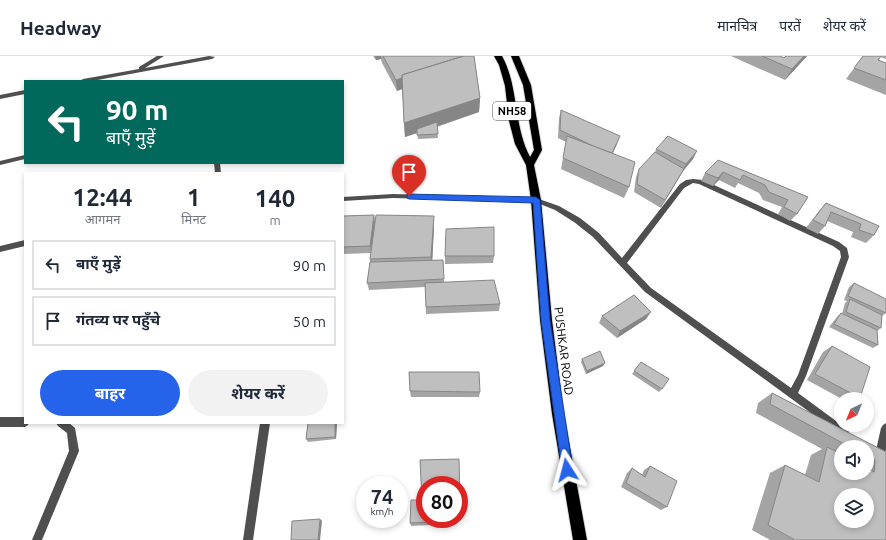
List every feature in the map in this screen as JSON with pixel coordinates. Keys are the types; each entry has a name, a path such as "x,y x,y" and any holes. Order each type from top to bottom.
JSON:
{"highway":[{"name":"PUSHKAR ROAD","path":"498,56 503,65 509,86 513,121 518,144 530,165 536,200 547,328 558,414 580,540"},
{"name":"NH58","path":"515,56 527,85 538,150 530,165"}],"street":[{"path":"137,70 161,56"},
{"path":"88,80 212,57"},
{"path":"0,97 24,92"},
{"path":"0,163 24,157"},
{"path":"622,262 682,186 688,181 694,180 836,244 844,250 845,257 802,376 793,394"},
{"path":"344,199 393,196 536,200 557,208 577,220 596,235 648,290 851,437"},
{"path":"0,248 24,243"},
{"path":"0,422 24,422"},
{"path":"37,540 74,451 72,431 62,424"},
{"path":"248,540 265,424"},
{"path":"879,459 886,428"}],"building":[{"path":"383,56 463,56 402,75 402,78 396,80"},
{"path":"464,56 474,56 480,98 404,123 402,75"},
{"path":"762,56 780,56 784,58 786,56 804,56 792,69"},
{"path":"863,56 881,56 878,60 886,63 886,80 854,68"},
{"path":"561,110 620,136 612,153 593,146 560,130"},
{"path":"437,122 438,134 417,135 417,129"},
{"path":"567,136 635,162 629,187 563,158"},
{"path":"668,136 697,151 686,164 656,149"},
{"path":"655,152 684,169 665,200 637,184 639,169"},
{"path":"718,160 808,197 797,214 784,207 788,200 769,192 765,185 743,175 740,180 723,172 718,178 705,173"},
{"path":"826,203 879,226 874,235 859,230 861,224 831,212 825,226 813,220"},
{"path":"374,215 370,246 344,247 344,216"},
{"path":"376,215 434,216 431,257 370,259"},
{"path":"494,227 494,256 445,256 446,229"},
{"path":"443,260 444,279 367,283 370,262"},
{"path":"494,280 500,304 426,307 425,283"},
{"path":"854,283 886,299 886,313 848,296"},
{"path":"634,295 651,312 620,331 602,316"},
{"path":"850,299 882,315 881,328 846,312"},
{"path":"841,313 877,330 878,345 834,324"},
{"path":"832,346 870,367 862,392 849,392 815,374"},
{"path":"600,351 605,363 587,371 582,359"},
{"path":"641,362 669,379 662,389 634,371"},
{"path":"409,372 479,372 480,392 410,391"},
{"path":"772,393 834,425 834,432 847,432 863,440 837,440 770,404"},
{"path":"308,424 335,424 335,437 306,439"},
{"path":"874,446 886,452 886,540 795,540 768,525 785,465 819,482 827,447 834,450 834,480 874,480"},
{"path":"459,459 459,476 421,476 420,460"},
{"path":"650,466 677,481 667,507 626,483 632,468 645,477"},
{"path":"411,500 416,500 416,523 410,523"},
{"path":"320,519 318,540 291,540 292,521"}],"route":[{"path":"409,196 536,200 546,320 567,470"}]}
